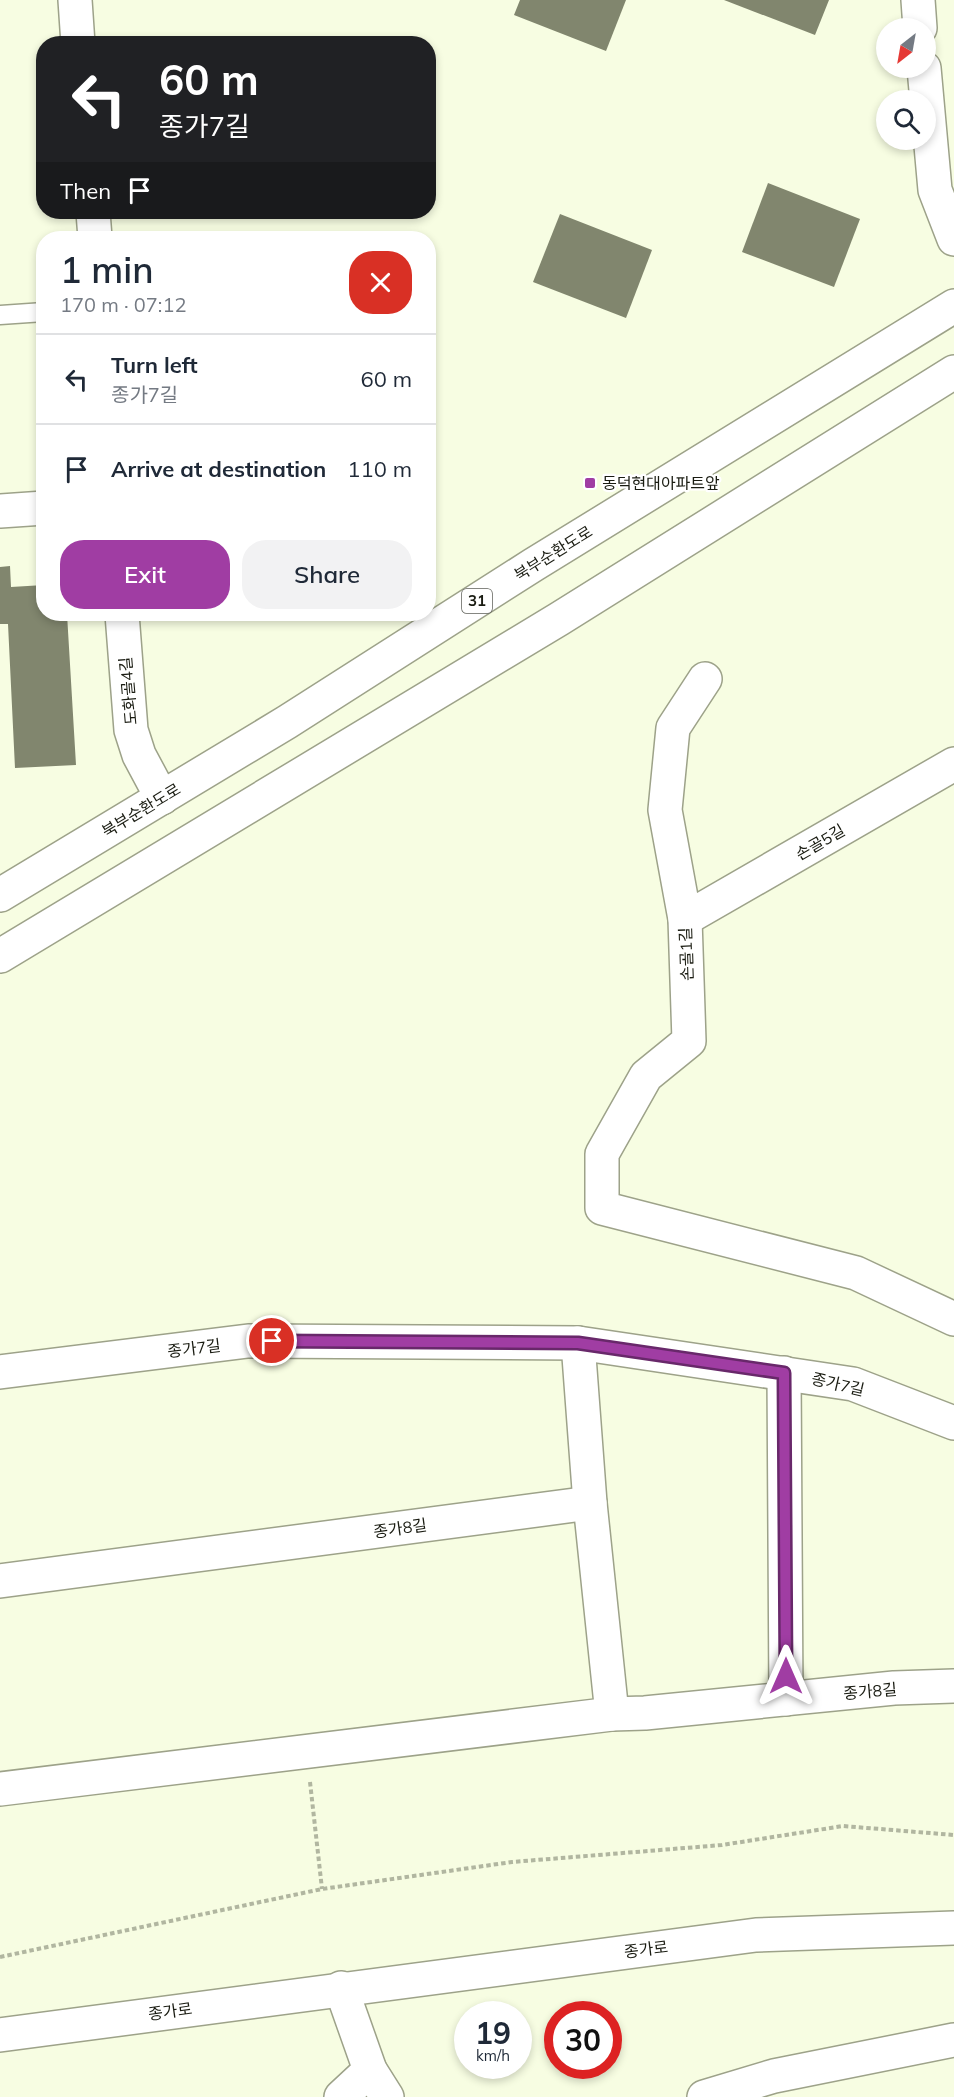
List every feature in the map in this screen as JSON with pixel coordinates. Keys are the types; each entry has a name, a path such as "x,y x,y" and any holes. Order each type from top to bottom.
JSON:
{"street":[{"path":"75,0 77,36"},
{"path":"918,0 919,18"},
{"path":"925,78 935,190 954,239"},
{"name":"북부순환도로","path":"0,895 288,722 533,565 954,306"},
{"path":"0,956 559,619 954,372"},
{"path":"0,511 36,509"},
{"name":"도화골4길","path":"122,621 130,729 139,754 162,798"},
{"name":"손골1길","path":"705,679 673,728 665,810 685,920 689,1041 646,1076 602,1154 602,1208 856,1273 954,1319"},
{"name":"손골5길","path":"685,920 954,764"},
{"name":"종가7길","path":"0,1372 248,1341 578,1343 853,1384 954,1423"},
{"path":"578,1343 590,1503 612,1714"},
{"path":"784,1373 786,1699"},
{"name":"종가8길","path":"0,1581 590,1503"},
{"name":"종가8길","path":"0,1790 306,1750 612,1714 894,1688 954,1686"},
{"name":"종가로","path":"0,2035 340,1988 756,1935 954,1929"},
{"path":"340,1988 378,2084 341,2097"},
{"path":"704,2097 774,2076 954,2040"}],"lane":[{"path":"0,315 36,313"}],"path":[{"path":"306,1750 322,1889"},
{"path":"0,1957 322,1889 512,1862 722,1845 843,1826 954,1835"}],"building":[{"path":"520,0 626,0 606,51 514,15"},
{"path":"724,0 829,0 815,35"},
{"path":"768,183 860,219 834,287 742,252"},
{"path":"560,214 652,250 626,318 533,282"},
{"path":"10,566 11,587 36,585 36,621 67,621 76,765 15,768 8,624 0,624 0,567"}],"place":[{"name":"동덕현대아파트앞","path":"590,483"}],"route":[{"path":"272,1341 578,1343 784,1373 786,1676"}]}
